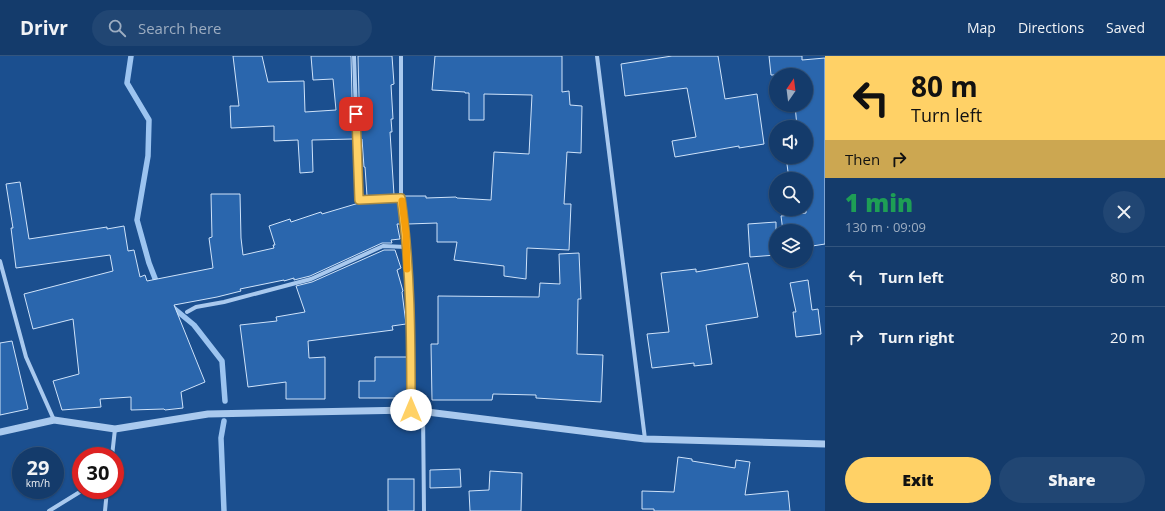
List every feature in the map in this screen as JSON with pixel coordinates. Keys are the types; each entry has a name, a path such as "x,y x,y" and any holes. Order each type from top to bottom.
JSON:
{"street":[{"path":"354,56 359,200 401,198"},
{"path":"401,56 401,198 406,234 411,337 411,410"},
{"path":"597,56 645,439"},
{"path":"187,312 196,307 224,302 311,279 383,246 406,247"},
{"path":"0,261 26,358 54,420"},
{"path":"0,432 54,420 115,429 208,414 411,410 645,439 825,444"},
{"path":"423,411 424,511"},
{"path":"113,447 115,429"},
{"path":"49,511 72,497"},
{"path":"105,511 106,499"}],"building":[{"path":"233,56 262,56 268,82 304,81 305,112 336,110 333,79 313,80 311,56 351,56 353,139 312,140 313,172 300,173 298,140 274,141 274,126 231,128 230,106 239,106"},
{"path":"358,56 392,56 394,84 391,85 393,119 391,119 392,132 390,132 394,195 367,196 362,139 360,139"},
{"path":"435,56 562,56 562,92 569,91 570,105 582,106 581,153 567,152 564,204 571,204 569,250 527,248 526,279 504,276 504,266 454,260 457,242 437,242 437,223 408,224 404,196 426,196 426,198 456,197 491,200 494,152 529,154 532,95 484,94 484,120 469,120 469,93 432,90"},
{"path":"672,56 718,56 725,99 757,94 764,144 739,148 739,146 675,157 672,141 696,137 687,88 625,96 621,64"},
{"path":"769,56 802,56 802,60 825,58 825,244 813,246 813,224 782,224 781,216 813,216 813,172 788,172 787,164 813,164 813,120 796,120 796,112 813,112 813,68 770,68"},
{"path":"20,182 29,239 107,227 107,229 124,226 128,251 134,250 140,277 145,275 147,281 213,268 209,238 212,237 211,194 240,194 243,255 274,248 273,245 275,245 269,226 290,219 291,222 321,212 322,214 359,203 398,202 401,224 397,224 400,239 391,240 392,243 382,243 310,276 240,289 241,291 217,297 174,305 205,382 181,392 183,408 165,410 131,410 131,397 100,399 101,407 62,410 53,381 79,374 73,319 33,329 24,294 113,271 110,255 16,268 11,228 13,228 6,184"},
{"path":"776,222 776,224 769,224 769,256 750,257 748,224"},
{"path":"384,250 395,250 401,268 397,270 403,291 406,324 392,326 393,330 308,341 309,358 325,357 325,399 286,399 286,382 248,387 240,325 277,321 276,317 305,312 296,286 312,282"},
{"path":"579,253 581,299 578,299 577,354 603,355 601,402 536,398 536,395 493,394 492,400 432,400 431,344 438,344 438,296 539,297 540,283 560,284 559,254"},
{"path":"748,263 758,317 706,325 712,364 694,366 694,363 652,368 647,334 669,332 661,273 696,269 696,272"},
{"path":"808,280 812,310 818,309 821,334 796,337 793,312 796,312 790,283"},
{"path":"12,341 28,409 0,415 0,343"},
{"path":"375,357 408,357 408,398 359,398 359,381 375,381"},
{"path":"678,457 692,459 692,461 735,468 736,460 750,462 745,495 788,491 790,511 654,511 654,509 642,509 642,491 674,492"},
{"path":"460,469 461,487 430,488 430,470"},
{"path":"490,471 522,473 521,511 470,511 469,491 489,490"},
{"path":"388,479 414,479 414,511 388,511"}],"waterway":[{"path":"131,56 127,83 149,120 148,156 137,220 149,263 158,286"},
{"path":"171,306 194,325 222,361 225,401"},
{"path":"224,421 221,438 224,511"}],"slow traffic":[{"path":"402,201 406,234 407,269"}],"route":[{"path":"356,114 359,200 401,198 406,234 411,337 411,410"}]}
